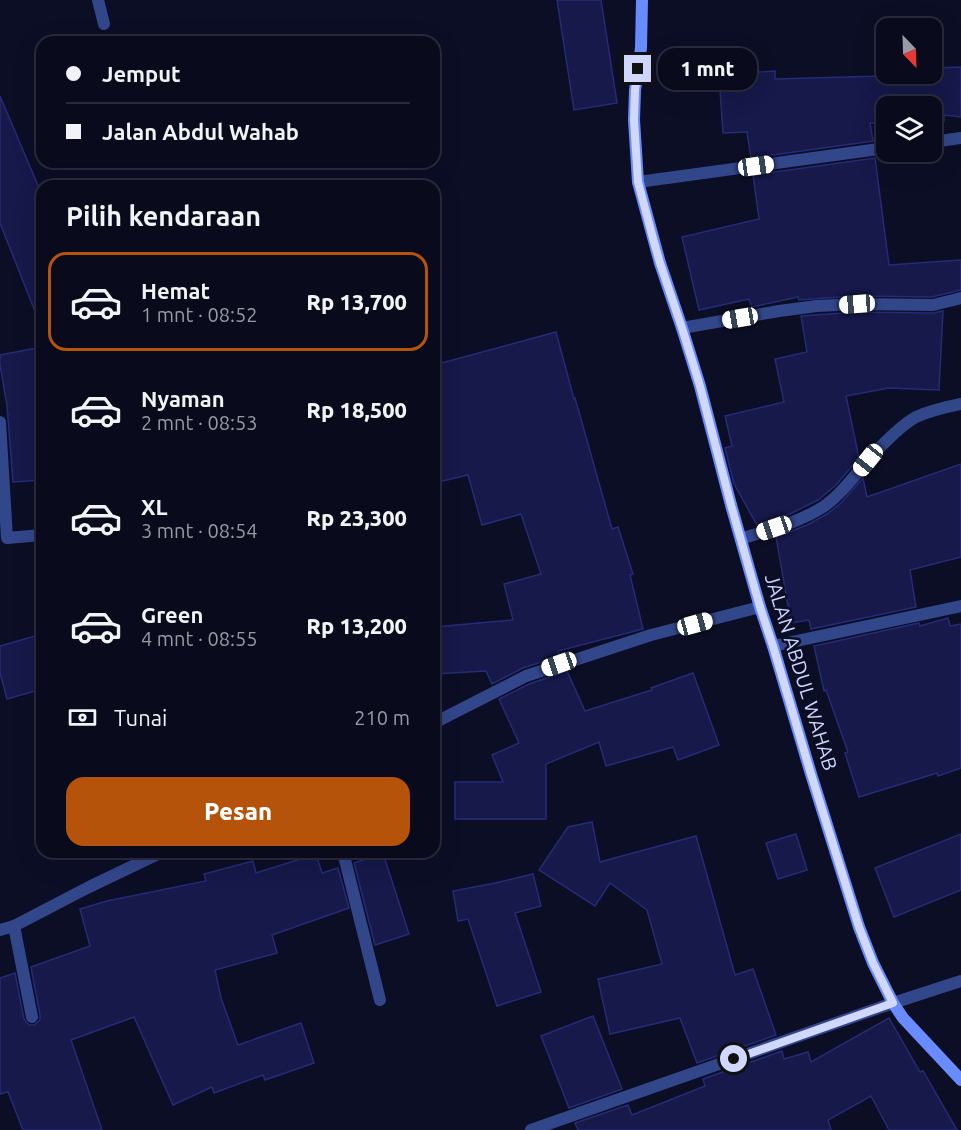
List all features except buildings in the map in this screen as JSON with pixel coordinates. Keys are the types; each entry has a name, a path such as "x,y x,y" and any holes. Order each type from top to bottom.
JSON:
{"street":[{"path":"98,0 104,24"},
{"name":"JALAN ABDUL WAHAB","path":"642,0 641,48 635,90 634,120 638,182 660,263 700,386 760,607 859,927 873,963 903,1018 961,1080"},
{"path":"942,141 961,138"},
{"path":"638,182 876,149"},
{"path":"682,328 817,306 933,305 961,298"},
{"path":"741,539 790,523 824,507 901,428 916,417 961,404"},
{"path":"0,422 7,538 36,536"},
{"path":"773,646 961,606"},
{"path":"440,720 526,676 651,635 760,607"},
{"path":"0,930 14,926 149,858"},
{"path":"344,858 380,1000"},
{"path":"14,926 32,1017"},
{"path":"531,1130 961,981"}],"route":[{"path":"638,69 634,120 638,182 654,242 700,386 760,607 859,927 873,963 893,1003 734,1059"}]}
